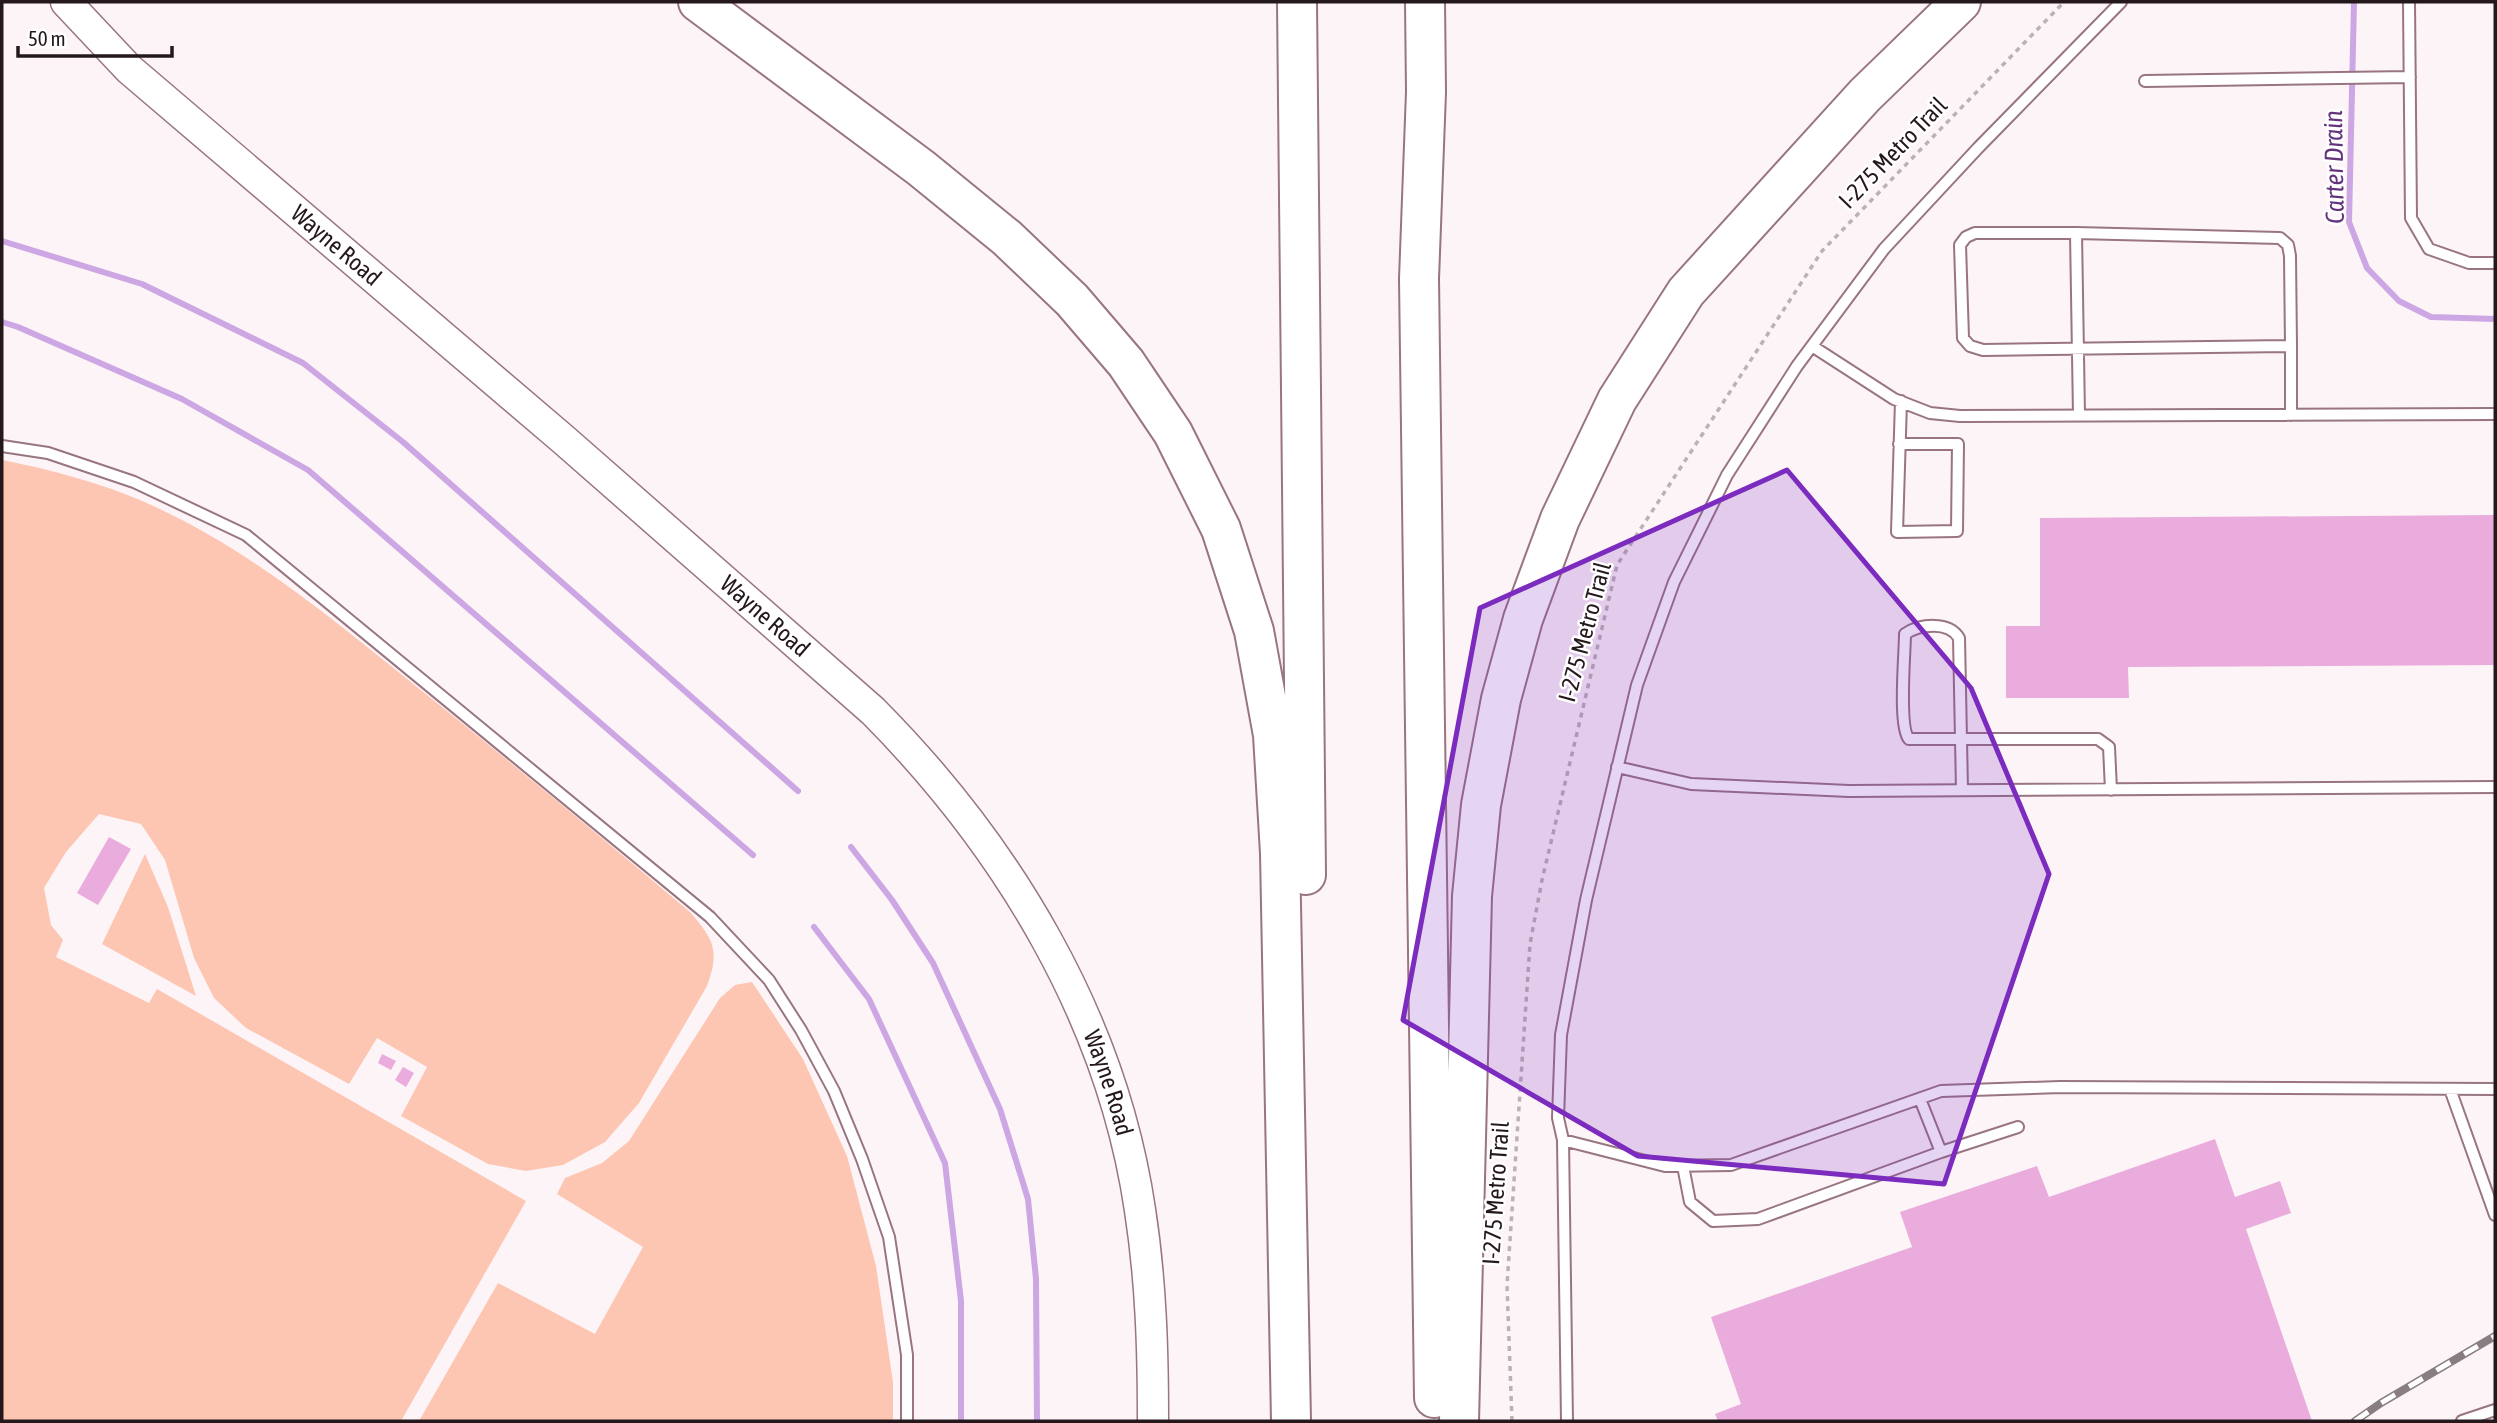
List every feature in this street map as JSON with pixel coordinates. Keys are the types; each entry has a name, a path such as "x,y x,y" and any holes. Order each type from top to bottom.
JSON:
{"highway":[{"path":"698,2 921,168 1007,238 1072,300 1126,363 1173,433 1221,529 1254,631 1273,735 1280,853 1291,1421"},
{"path":"1297,2 1311,1421"},
{"path":"1425,2 1426,92 1419,279 1435,1421"},
{"path":"1459,1421 1472,896 1481,805 1501,699 1523,620 1560,519 1617,400 1686,292 1865,96 1961,2"}],"main road":[{"name":"Wayne Road","path":"66,2 129,69 564,440 873,711 904,742 962,810 1012,879 1057,957 1083,1014 1117,1110 1135,1183 1147,1257 1152,1309 1153,1421"}],"lane":[{"path":"1567,1421 1563,1140 1558,1118 1561,1035 1586,900 1637,685 1674,582 1727,475 1812,346 1884,249 1978,148 2121,2"},
{"path":"2409,2 2412,218 2429,249 2469,263 2495,263"},
{"path":"2145,81 2410,77"},
{"path":"2291,346 1983,350 1970,346 1964,338 1960,244 1975,233 2280,238 2288,246 2290,256 2291,346 2291,415"},
{"path":"2076,233 2080,415"},
{"path":"1812,346 1901,401 1930,413 1960,416 2495,414"},
{"path":"1899,444 1958,444 1957,531 1896,532 1899,444 1901,401"},
{"path":"2,446 48,453 134,482 246,534 710,917 769,980 801,1030 834,1091 862,1159 889,1237 907,1355 907,1421"},
{"path":"1962,790 1961,739 1959,638 1955,631 1945,626 1914,628 1905,634 1903,716 1905,735 1909,739 1961,739 2098,739 2109,747 2111,790"},
{"path":"1617,767 1691,784 1849,791 2495,787"},
{"path":"1563,1140 1665,1166 1731,1165 1941,1091 2060,1087 2495,1089"},
{"path":"2450,1089 2495,1215"},
{"path":"1920,1099 1941,1152"},
{"path":"1684,1166 1690,1202 1713,1221 1758,1219 1941,1152 2018,1127"},
{"path":"2462,1421 2495,1409"}],"path":[{"name":"I-275 Metro Trail","path":"1512,1421 1507,1285 1530,944 1542,880 1617,565 1822,251 2064,2"}],"highlighted area":[{"path":"1787,470 1971,688 2049,874 1944,1184 1638,1156 1403,1020 1480,608"}],"shaded area":[{"path":"2,460 77,478 149,504 225,544 261,568 365,645 562,805 690,912 709,938 714,954 707,986 639,1103 605,1142 563,1165 526,1171 488,1164 401,1116 427,1067 377,1038 349,1084 246,1028 214,998 194,958 165,860 141,824 99,814 66,852 44,888 51,925 63,940 56,957 149,1003 157,989 526,1201 401,1421 2,1421"},
{"path":"145,854 168,907 196,996 102,944"},
{"path":"752,982 803,1059 847,1156 876,1266 893,1382 893,1421 419,1421 498,1283 595,1334 643,1247 557,1194 565,1178 602,1163 629,1141 720,998 735,985"}],"building":[{"path":"2495,515 2495,665 2128,667 2129,698 2006,698 2006,626 2040,626 2040,518"},
{"path":"109,837 131,849 98,905 77,893"},
{"path":"382,1054 396,1061 391,1070 378,1063"},
{"path":"403,1067 414,1073 406,1087 395,1080"},
{"path":"2215,1139 2235,1197 2280,1181 2291,1213 2246,1229 2312,1421 1718,1421 1715,1414 1741,1404 1711,1317 1912,1247 1900,1212 2037,1166 2049,1197"}],"waterway":[{"name":"Carter Drain","path":"2354,2 2349,222 2367,268 2399,301 2431,317 2495,319"},
{"path":"2,241 142,284 303,363 403,442 798,791"},
{"path":"2,322 182,399 308,470 753,855"},
{"path":"851,847 892,900 933,963 1000,1109 1028,1199 1036,1279 1037,1421"},
{"path":"814,927 869,999 945,1163 961,1301 961,1421"}],"railway":[{"path":"2355,1421 2495,1336"}]}
